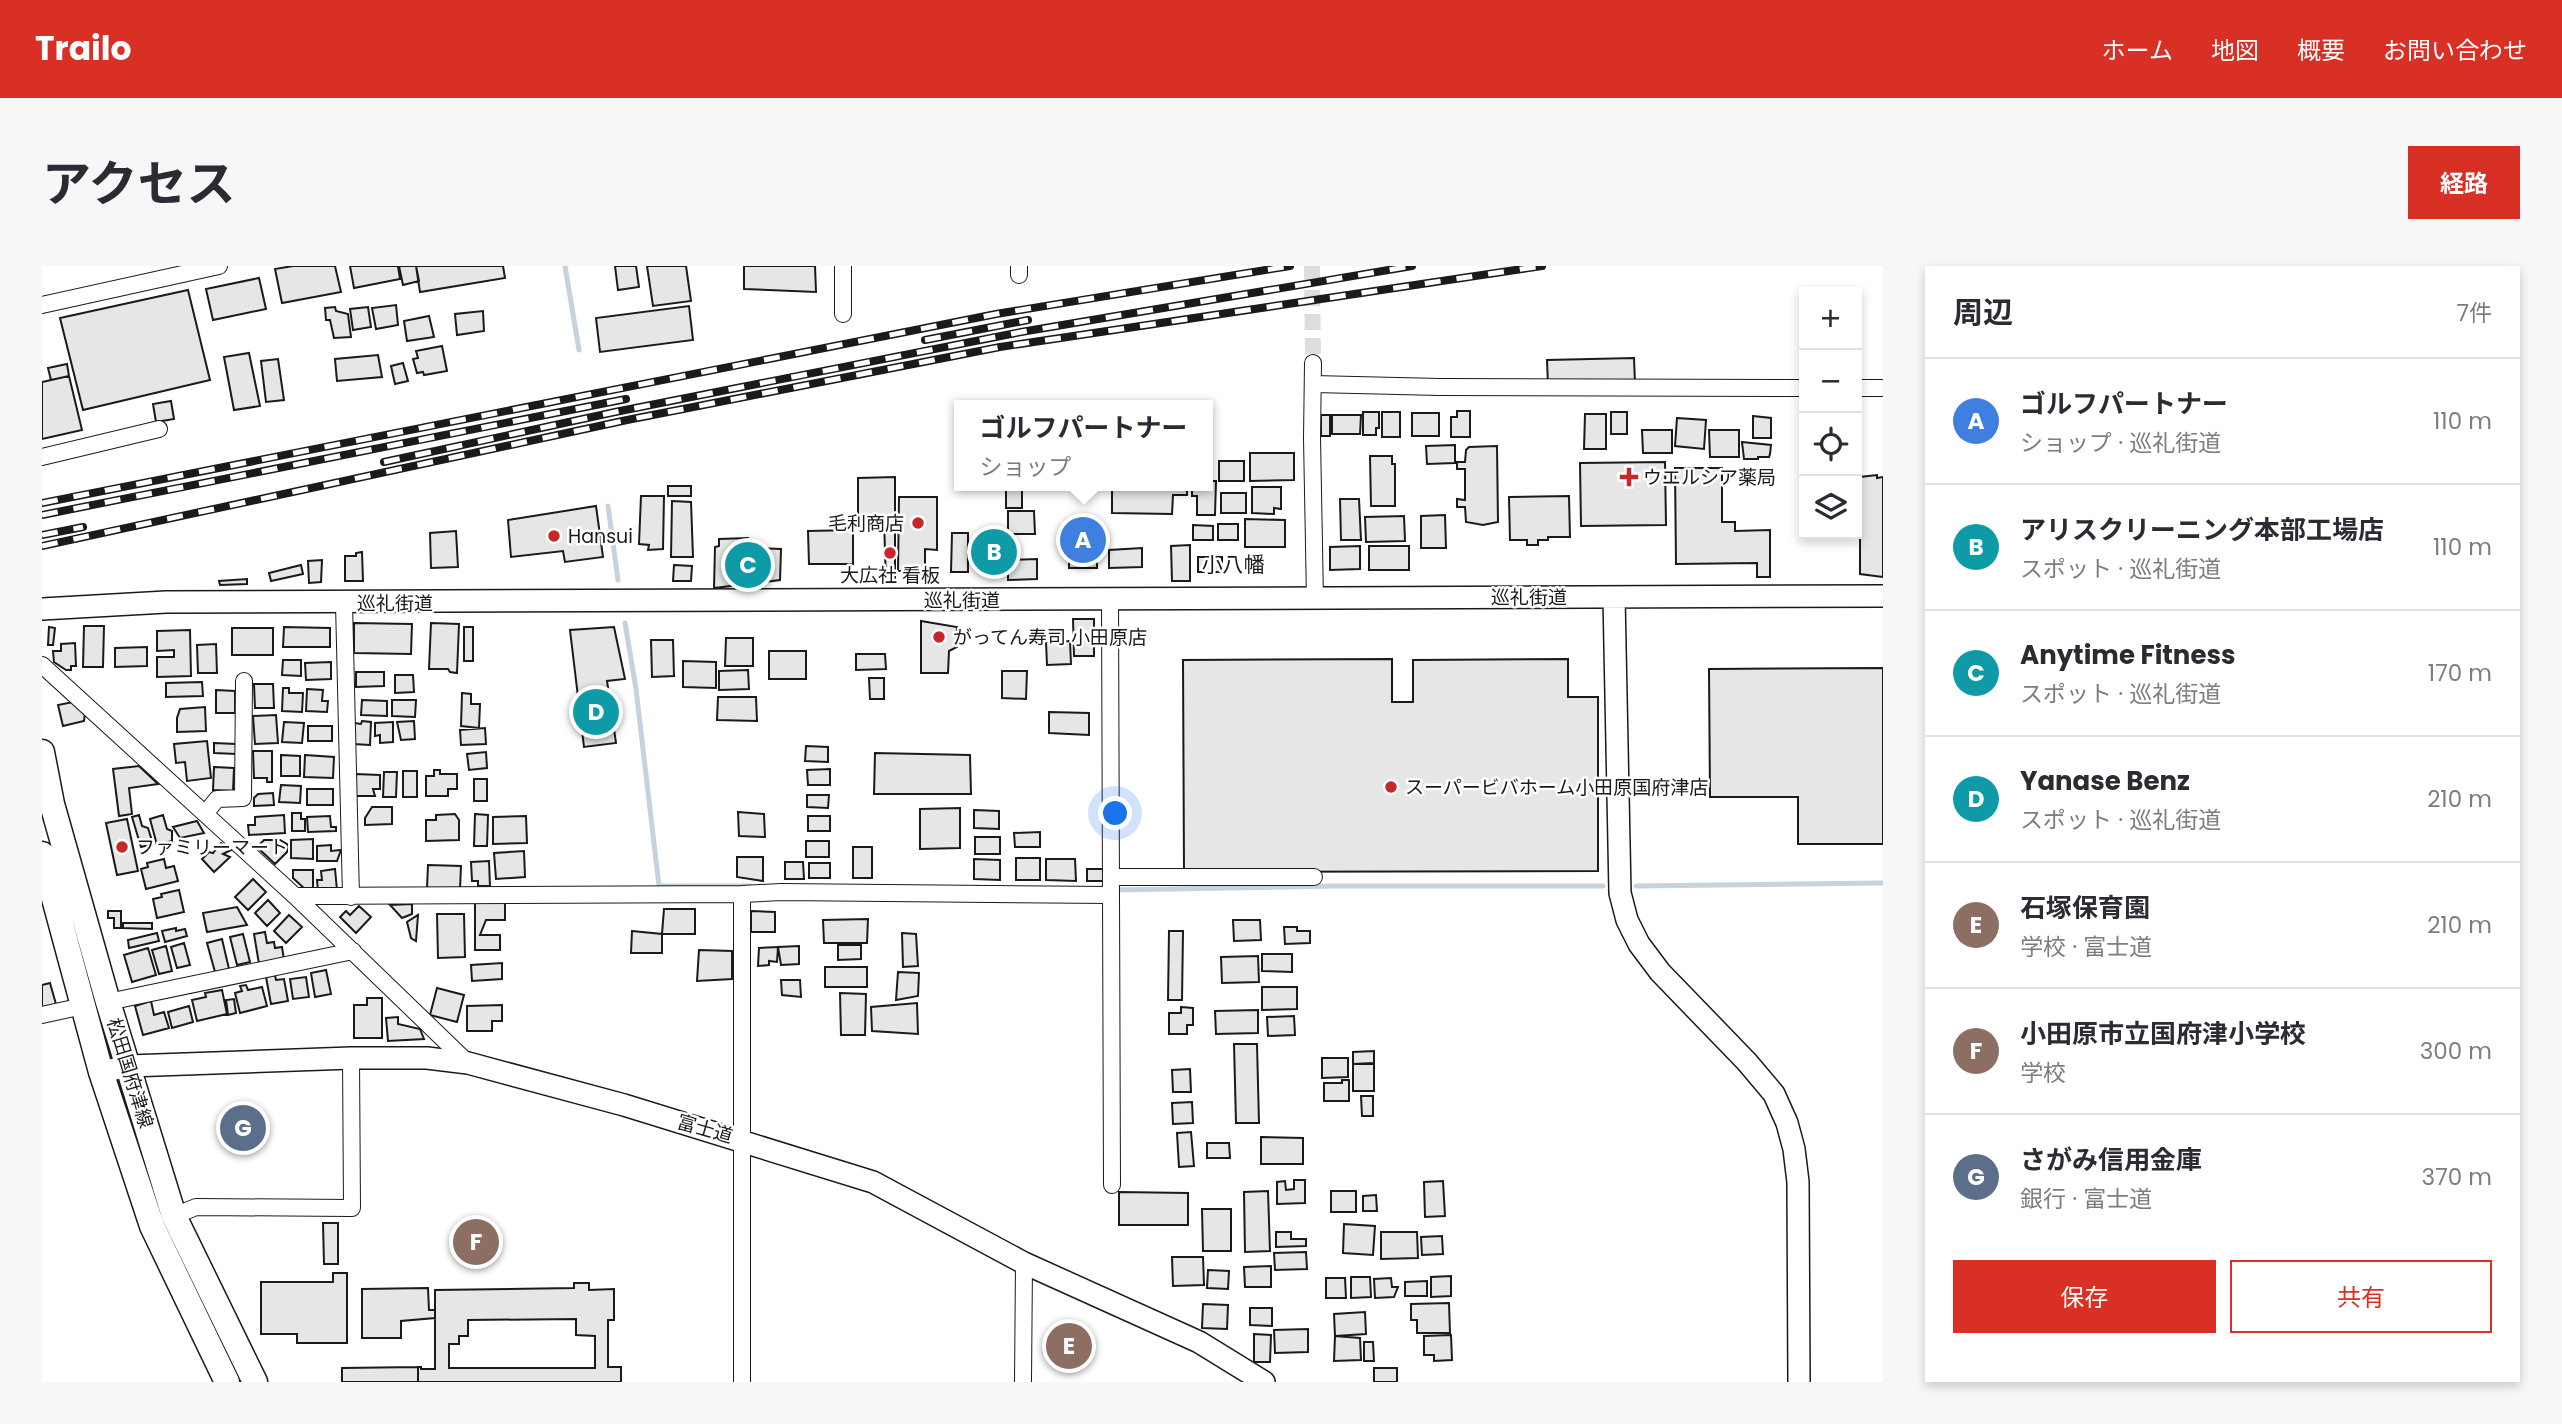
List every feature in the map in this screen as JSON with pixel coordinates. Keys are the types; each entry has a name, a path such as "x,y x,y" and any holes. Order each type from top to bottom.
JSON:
{"main road":[{"name":"松田国府津線","path":"42,752 52,804 108,1002 174,1216 255,1382"},
{"name":"松田国府津線","path":"42,855 101,1072 152,1226 227,1382"}],"street":[{"path":"42,305 219,266"},
{"path":"843,266 843,314"},
{"path":"1313,363 1315,599"},
{"path":"1313,384 1799,388"},
{"path":"1862,388 1883,388"},
{"path":"42,457 159,429"},
{"name":"巡礼街道","path":"42,609 166,602 1883,596"},
{"path":"1614,597 1620,893 1627,920 1639,944 1660,972 1748,1062 1774,1094 1787,1123 1794,1149 1798,1182 1799,1382"},
{"path":"1110,598 1112,1185"},
{"path":"344,603 351,897"},
{"path":"42,665 295,896 468,1063"},
{"path":"205,814 217,799 243,798 244,681"},
{"path":"1111,877 1314,877"},
{"path":"295,896 794,892 1111,895"},
{"path":"742,894 742,1382"},
{"path":"108,1002 353,951"},
{"path":"42,1015 83,1006"},
{"path":"174,1216 196,1207 352,1208 351,1058"},
{"name":"富士道","path":"101,1072 129,1066 351,1058 427,1058 468,1063 742,1140 873,1182 1024,1263 1199,1342 1264,1382"},
{"path":"1023,1382 1024,1263"}],"building":[{"path":"335,266 341,292 282,303 275,269"},
{"path":"350,266 398,266 400,279 354,288"},
{"path":"399,266 416,266 419,281 403,285"},
{"path":"416,266 503,266 505,278 420,292"},
{"path":"615,266 636,266 639,287 618,290"},
{"path":"647,266 686,266 691,301 653,306"},
{"path":"744,266 815,266 816,292 744,289"},
{"path":"259,278 266,309 213,320 206,289"},
{"path":"188,290 210,380 83,410 60,318"},
{"path":"396,305 398,325 376,329 372,308"},
{"path":"689,306 693,340 600,352 596,318"},
{"path":"335,307 336,311 348,314 351,337 334,338 330,320 326,320 325,308"},
{"path":"368,307 371,327 353,330 350,309"},
{"path":"483,311 484,331 457,335 455,314"},
{"path":"429,316 434,337 407,341 404,321"},
{"path":"442,346 447,371 424,375 423,372 417,373 413,359 418,358 416,351"},
{"path":"249,353 260,406 234,410 224,357"},
{"path":"378,355 382,377 337,381 335,359"},
{"path":"1634,358 1635,383 1548,386 1547,360"},
{"path":"278,359 284,400 266,402 261,361"},
{"path":"403,363 408,381 395,384 391,366"},
{"path":"67,364 69,376 51,380 48,368"},
{"path":"69,376 82,430 42,439 42,382"},
{"path":"171,401 174,419 156,422 153,404"},
{"path":"1457,411 1470,411 1470,437 1451,437 1451,417 1457,417"},
{"path":"1363,412 1379,412 1376,435 1363,435"},
{"path":"1382,412 1400,412 1400,437 1382,437"},
{"path":"1611,412 1627,412 1627,434 1611,434"},
{"path":"1412,413 1439,413 1439,436 1412,436"},
{"path":"1585,414 1606,414 1606,449 1584,449"},
{"path":"1321,415 1330,415 1330,436 1321,436"},
{"path":"1332,415 1361,415 1360,434 1332,434"},
{"path":"1753,416 1771,418 1771,438 1753,438"},
{"path":"1677,418 1706,420 1704,449 1675,446"},
{"path":"1642,430 1672,430 1672,453 1643,453"},
{"path":"1709,430 1739,430 1739,457 1710,457"},
{"path":"1742,442 1771,445 1769,457 1744,459"},
{"path":"1455,445 1455,463 1427,464 1426,446"},
{"path":"1497,446 1498,522 1483,525 1466,522 1465,507 1457,507 1457,499 1465,500 1465,469 1457,469 1457,462 1465,462 1466,450 1469,447"},
{"path":"1250,453 1294,453 1294,480 1250,481"},
{"path":"1370,456 1392,456 1392,464 1395,464 1395,506 1371,506"},
{"path":"1219,461 1244,461 1244,481 1219,481"},
{"path":"1665,462 1666,525 1581,526 1580,463"},
{"path":"1675,468 1722,468 1722,522 1735,522 1735,531 1770,530 1770,577 1757,577 1757,563 1676,564"},
{"path":"1747,469 1772,469 1772,483 1747,482"},
{"name":"大広社 看板","path":"895,477 895,584 886,584 884,520 858,522 858,478"},
{"path":"1862,477 1883,477 1883,577 1860,574"},
{"path":"1213,481 1216,481 1215,515 1197,515 1197,496 1192,496 1192,491 1213,491"},
{"path":"668,486 691,486 691,496 668,496"},
{"path":"1252,487 1281,487 1281,509 1274,508 1274,514 1252,513"},
{"path":"1006,491 1022,491 1022,508 1006,508"},
{"path":"1112,491 1187,491 1187,495 1173,495 1172,514 1112,513"},
{"path":"1221,493 1246,493 1246,513 1221,513"},
{"path":"641,496 664,496 663,549 648,550 649,545 639,544"},
{"path":"1569,496 1570,537 1548,537 1548,540 1538,540 1538,545 1527,545 1527,540 1510,540 1509,497"},
{"name":"毛利商店","path":"899,497 937,497 937,550 925,549 925,571 898,571"},
{"path":"1340,499 1359,499 1361,540 1341,540"},
{"path":"672,501 691,502 693,557 671,557"},
{"name":"Hansui","path":"596,506 603,557 565,562 563,551 511,557 508,520"},
{"path":"1008,511 1034,511 1035,534 1008,534"},
{"path":"1445,515 1446,548 1421,548 1421,516"},
{"path":"1404,516 1405,541 1366,542 1365,517"},
{"path":"1069,519 1097,520 1097,568 1069,568"},
{"path":"1245,519 1285,520 1285,547 1245,547"},
{"path":"1218,524 1238,524 1238,540 1218,540"},
{"path":"1193,525 1213,526 1213,540 1193,540"},
{"path":"853,530 853,564 809,564 808,531"},
{"path":"456,531 458,567 431,568 430,533"},
{"path":"1006,531 1007,573 981,573 981,532"},
{"path":"952,533 968,533 968,572 951,572"},
{"path":"748,538 754,548 781,549 780,580 714,588 715,547 719,546 719,539"},
{"path":"1190,545 1190,581 1172,581 1171,546"},
{"path":"1360,546 1360,569 1330,570 1330,547"},
{"path":"1369,546 1409,546 1409,570 1369,570"},
{"path":"1142,548 1142,567 1109,568 1109,550"},
{"path":"362,552 363,581 345,581 345,556 356,556 356,553"},
{"path":"1198,557 1222,557 1222,572 1198,572"},
{"path":"1037,559 1037,579 1008,580 1008,560"},
{"path":"322,560 321,582 309,583 308,561"},
{"path":"301,565 303,574 271,581 269,573"},
{"path":"674,565 692,566 691,581 673,581"},
{"path":"247,579 247,584 220,585 219,581"},
{"path":"1073,619 1094,619 1094,656 1074,656"},
{"name":"がってん寿司 小田原店","path":"921,621 957,627 957,647 949,651 948,673 921,673"},
{"path":"354,623 412,624 411,654 354,653"},
{"path":"431,623 459,624 457,673 448,669 429,669"},
{"path":"84,626 104,626 103,667 83,667"},
{"path":"49,627 55,628 53,645 48,645"},
{"path":"284,627 330,628 330,647 283,647"},
{"path":"464,627 473,627 473,661 464,661"},
{"path":"614,627 625,679 607,681 616,743 584,747 570,630"},
{"path":"232,628 273,628 273,655 232,655"},
{"path":"190,630 191,676 157,677 157,657 174,657 174,650 157,651 157,631"},
{"path":"726,638 753,638 753,666 725,666"},
{"path":"651,640 673,640 674,676 652,677"},
{"path":"1070,641 1071,664 1047,665 1046,642"},
{"path":"75,643 76,666 66,670 54,662 53,651 61,651 61,644"},
{"path":"216,644 217,673 198,673 197,645"},
{"path":"147,647 147,666 115,667 115,648"},
{"path":"769,651 806,651 806,679 769,679"},
{"path":"856,654 885,654 886,669 856,670"},
{"name":"スーパービバホーム小田原国府津店","path":"1392,659 1392,702 1413,702 1413,660 1568,659 1568,697 1598,697 1598,871 1184,872 1183,660"},
{"path":"283,660 301,660 301,676 282,675"},
{"path":"683,661 716,662 716,688 683,687"},
{"path":"331,662 331,679 306,680 305,663"},
{"path":"1883,668 1883,844 1798,844 1798,797 1710,797 1709,669"},
{"path":"748,670 749,689 719,690 719,671"},
{"path":"1002,671 1027,671 1026,699 1002,698"},
{"path":"356,672 384,672 384,686 356,687"},
{"path":"395,675 413,675 414,692 395,693"},
{"path":"869,678 884,678 884,699 870,699"},
{"path":"202,682 203,696 166,697 166,683"},
{"path":"254,684 273,684 274,708 255,708"},
{"path":"283,688 289,688 289,693 303,693 302,712 282,711"},
{"path":"307,689 323,690 322,701 328,701 327,712 306,711"},
{"path":"216,690 235,691 235,713 216,713"},
{"path":"462,693 471,694 471,704 480,704 479,728 461,726"},
{"path":"718,697 756,697 757,721 717,720"},
{"path":"362,700 387,701 387,716 361,715"},
{"path":"392,700 416,700 415,717 392,716"},
{"path":"73,702 85,713 84,721 63,726 58,705"},
{"path":"205,707 206,731 177,732 180,709"},
{"path":"1049,712 1089,713 1089,735 1049,733"},
{"path":"276,715 278,743 255,744 253,716"},
{"path":"362,721 371,722 370,745 353,744 354,723 361,724"},
{"path":"414,721 415,739 401,740 397,722"},
{"path":"284,722 304,723 302,743 282,742"},
{"path":"393,722 393,742 380,743 380,735 375,736 375,723"},
{"path":"308,726 332,726 332,741 308,741"},
{"path":"485,728 486,744 461,745 460,730"},
{"path":"207,741 211,778 187,781 185,762 176,763 174,744"},
{"path":"214,743 236,744 236,754 214,753"},
{"path":"806,746 828,747 828,762 805,761"},
{"path":"253,751 272,751 272,782 267,782 267,778 254,778"},
{"path":"486,752 487,768 469,770 467,754"},
{"path":"875,753 970,755 971,794 874,794"},
{"path":"281,755 300,756 300,776 281,776"},
{"path":"305,755 334,757 333,778 304,777"},
{"path":"139,766 158,784 129,788 132,814 119,816 113,769"},
{"path":"214,767 234,768 233,791 213,790"},
{"path":"830,769 830,785 808,785 807,770"},
{"path":"434,770 440,770 440,774 457,774 457,789 448,789 448,796 426,796 426,776 434,776"},
{"path":"403,771 417,771 417,797 403,797"},
{"path":"384,772 397,772 396,797 383,797"},
{"path":"355,774 380,775 380,789 373,789 375,796 355,796"},
{"path":"474,779 487,779 487,801 474,801"},
{"path":"281,785 301,786 300,803 279,802"},
{"path":"307,789 333,789 333,805 307,805"},
{"path":"273,793 274,805 254,806 254,798 258,794"},
{"path":"807,795 829,795 828,808 807,807"},
{"path":"372,807 392,807 392,824 365,825 365,818"},
{"path":"960,808 960,848 920,849 920,809"},
{"path":"974,810 999,811 999,829 974,828"},
{"path":"738,812 764,814 765,837 739,836"},
{"path":"292,813 301,813 301,819 305,819 305,831 292,831"},
{"path":"455,814 459,820 459,840 426,841 426,820 436,820 436,815"},
{"path":"475,814 488,815 487,846 474,846"},
{"path":"139,815 142,826 148,828 153,844 141,847 132,817"},
{"path":"163,815 167,829 172,831 172,841 157,845 150,819"},
{"path":"284,815 285,833 249,835 248,825 255,825 255,817"},
{"path":"330,816 331,827 336,827 336,831 308,832 307,817"},
{"path":"526,816 527,843 493,844 493,817"},
{"path":"808,816 830,816 830,831 808,831"},
{"name":"ファミリーマート","path":"127,819 138,871 117,875 106,823"},
{"path":"197,821 204,833 180,838 173,827"},
{"path":"1040,832 1040,847 1015,847 1014,833"},
{"path":"975,837 1000,837 1000,854 975,854"},
{"path":"313,839 313,859 291,858 291,840"},
{"path":"264,840 280,840 287,844 287,852 275,864 257,847"},
{"path":"806,841 829,841 829,857 806,857"},
{"path":"221,843 231,850 223,854 230,857 214,872 202,859 209,852 213,853"},
{"path":"331,845 331,851 341,850 337,861 317,861 317,846"},
{"path":"853,847 872,847 872,878 853,878"},
{"path":"524,851 525,877 496,879 494,853"},
{"path":"737,857 763,857 763,881 737,877"},
{"path":"1016,858 1040,858 1040,880 1016,880"},
{"path":"164,859 166,868 174,866 178,881 146,889 141,869 148,867 147,863"},
{"path":"974,859 1000,860 1000,880 974,879"},
{"path":"1046,859 1075,859 1076,881 1046,880"},
{"path":"489,861 490,886 478,886 478,881 472,881 471,862"},
{"path":"785,862 803,862 804,879 785,879"},
{"path":"809,863 830,863 830,878 809,878"},
{"path":"428,865 461,866 460,889 427,888"},
{"path":"335,869 337,890 318,891 317,880 322,880 321,871"},
{"path":"1087,869 1103,869 1103,881 1087,881"},
{"path":"293,870 313,870 313,890 306,890 293,878"},
{"path":"253,879 266,892 248,910 235,897"},
{"path":"179,890 184,912 157,918 153,899 162,897 161,894"},
{"path":"268,900 280,913 267,926 255,913"},
{"path":"475,903 505,903 505,920 486,920 480,935 500,935 500,950 475,950"},
{"path":"412,904 412,914 402,918 390,905"},
{"path":"359,906 371,917 356,933 340,917 346,911 350,915"},
{"path":"237,907 247,925 207,932 203,913"},
{"path":"664,909 695,909 695,934 662,934"},
{"path":"108,911 121,911 121,928 114,928 114,918 108,918"},
{"path":"751,911 775,912 775,932 751,932"},
{"path":"437,914 464,914 465,957 438,958"},
{"path":"289,915 302,927 286,943 274,931"},
{"path":"418,915 416,941 411,938 407,922"},
{"path":"868,919 867,943 824,943 823,920"},
{"path":"1233,920 1260,920 1261,940 1234,941"},
{"path":"123,923 152,923 152,929 123,928"},
{"path":"1284,927 1310,931 1310,943 1285,944"},
{"path":"176,928 176,931 185,929 187,936 165,942 162,931"},
{"path":"632,931 662,934 662,953 631,953"},
{"path":"1169,931 1183,931 1182,1000 1168,1000"},
{"path":"265,932 267,943 274,942 275,948 282,947 284,960 259,964 254,934"},
{"path":"157,933 159,941 129,948 128,940"},
{"path":"902,933 916,934 918,966 903,967"},
{"path":"243,934 250,962 237,965 230,937"},
{"path":"222,939 229,969 215,972 207,943"},
{"path":"184,943 190,965 177,968 171,947"},
{"path":"838,945 861,945 861,959 838,960"},
{"path":"166,946 172,971 159,974 152,950"},
{"path":"799,946 799,964 781,965 778,947"},
{"path":"778,947 777,962 769,961 769,965 758,966 759,948"},
{"path":"148,948 156,975 132,982 124,955"},
{"path":"699,950 732,951 732,979 697,981"},
{"path":"1262,954 1292,954 1292,972 1262,971"},
{"path":"1258,956 1259,982 1222,983 1221,957"},
{"path":"502,963 502,979 472,981 471,965"},
{"path":"825,967 867,967 867,987 825,987"},
{"path":"326,970 331,994 315,997 311,973"},
{"path":"898,972 919,973 918,996 896,1000"},
{"path":"275,975 276,980 284,979 288,1001 271,1004 266,977"},
{"path":"306,977 309,997 293,999 290,979"},
{"path":"781,980 800,980 801,997 782,995"},
{"path":"50,983 56,1004 42,1009 42,985"},
{"path":"246,985 248,990 262,987 267,1006 240,1013 235,993 242,991 240,986"},
{"path":"1262,987 1297,987 1297,1009 1262,1010"},
{"path":"437,988 464,995 457,1022 430,1015"},
{"path":"222,990 227,1014 197,1021 192,1000 206,997 205,993"},
{"path":"840,993 866,994 865,1035 841,1035"},
{"path":"367,998 382,998 382,1038 354,1038 354,1005 367,1005"},
{"path":"234,999 236,1013 228,1015 226,1000"},
{"path":"151,1001 154,1015 164,1012 169,1028 143,1035 135,1006"},
{"path":"917,1003 918,1034 872,1031 871,1007"},
{"path":"502,1005 502,1021 492,1021 492,1031 467,1031 467,1006"},
{"path":"189,1006 193,1022 172,1028 168,1012"},
{"path":"1181,1007 1193,1008 1193,1025 1187,1025 1187,1034 1169,1034 1169,1013 1181,1013"},
{"path":"1258,1010 1258,1033 1216,1034 1215,1011"},
{"path":"1294,1016 1295,1035 1268,1036 1267,1017"},
{"path":"398,1017 398,1024 420,1029 424,1039 388,1041 386,1018"},
{"path":"1234,1044 1257,1044 1259,1123 1236,1123"},
{"path":"1374,1051 1374,1063 1353,1064 1353,1052"},
{"path":"1322,1058 1348,1058 1348,1077 1322,1078"},
{"path":"1353,1064 1374,1064 1374,1091 1353,1091"},
{"path":"1190,1069 1191,1092 1173,1092 1172,1070"},
{"path":"1342,1080 1349,1080 1349,1101 1324,1101 1324,1083 1342,1083"},
{"path":"1361,1096 1373,1096 1373,1116 1362,1116"},
{"path":"1192,1102 1193,1123 1173,1124 1172,1103"},
{"path":"1191,1132 1194,1166 1179,1167 1177,1133"},
{"path":"1261,1137 1303,1138 1303,1164 1261,1164"},
{"path":"1207,1143 1229,1143 1230,1158 1207,1158"},
{"path":"1294,1180 1305,1180 1305,1203 1277,1204 1277,1182 1285,1181 1286,1190 1294,1189"},
{"path":"1443,1181 1445,1216 1425,1217 1424,1182"},
{"path":"1268,1191 1270,1251 1245,1252 1244,1192"},
{"path":"1331,1191 1356,1191 1356,1212 1331,1212"},
{"path":"1119,1192 1188,1193 1188,1225 1119,1225"},
{"path":"1376,1195 1377,1211 1363,1211 1363,1196"},
{"path":"1202,1209 1231,1209 1231,1251 1203,1251"},
{"path":"323,1223 338,1223 338,1264 324,1264"},
{"path":"1344,1224 1375,1226 1373,1255 1343,1253"},
{"path":"1276,1232 1291,1232 1291,1239 1306,1239 1306,1246 1276,1247"},
{"path":"1381,1232 1417,1232 1418,1258 1381,1259"},
{"path":"1442,1236 1443,1254 1422,1255 1421,1237"},
{"path":"1306,1252 1307,1269 1275,1270 1274,1253"},
{"path":"1172,1257 1203,1257 1204,1285 1173,1286"},
{"path":"1271,1266 1271,1287 1245,1287 1244,1267"},
{"path":"1208,1270 1229,1271 1228,1289 1207,1288"},
{"path":"333,1273 347,1273 347,1343 297,1343 297,1334 261,1334 261,1282 333,1282"},
{"path":"1451,1276 1451,1296 1431,1297 1431,1277"},
{"path":"1351,1277 1370,1277 1371,1297 1351,1298"},
{"path":"1326,1278 1345,1278 1346,1298 1326,1298"},
{"path":"1391,1278 1392,1287 1398,1287 1394,1297 1375,1298 1374,1279"},
{"path":"1427,1281 1427,1296 1405,1296 1405,1282"},
{"path":"574,1283 589,1283 589,1290 614,1289 614,1320 608,1320 608,1367 621,1367 621,1382 418,1382 418,1367 435,1369 435,1290 574,1288","holes":["576,1319 576,1335 595,1336 595,1368 449,1368 449,1344 459,1344 459,1336 468,1336 468,1320"]},
{"path":"428,1288 429,1310 435,1310 435,1318 401,1321 401,1338 362,1338 362,1289"},
{"path":"1449,1303 1450,1333 1417,1333 1417,1320 1411,1320 1411,1304"},
{"path":"1203,1304 1228,1305 1227,1329 1202,1328"},
{"path":"1250,1308 1272,1308 1272,1326 1250,1325"},
{"path":"1365,1312 1366,1334 1335,1336 1334,1314"},
{"path":"1308,1329 1308,1352 1275,1353 1274,1330"},
{"path":"1254,1334 1271,1335 1270,1362 1254,1362"},
{"path":"1451,1335 1452,1360 1434,1361 1434,1355 1424,1355 1424,1336"},
{"path":"1335,1336 1360,1338 1361,1360 1334,1361"},
{"path":"1364,1342 1373,1342 1374,1361 1364,1361"},
{"path":"418,1367 418,1382 342,1382 342,1368"},
{"path":"1374,1368 1397,1368 1397,1382 1374,1382"}],"waterway":[{"path":"565,266 579,350"},
{"path":"608,506 618,580"},
{"path":"625,623 636,689 659,886 750,886"},
{"path":"1636,886 1883,883"},
{"path":"1113,890 1336,886 1603,886"}],"tunnel":[{"path":"1312,266 1313,363"}],"railway":[{"path":"42,503 996,314 1290,266"},
{"path":"384,462 615,412 1021,332 1412,266"},
{"path":"42,546 627,420 1000,347 1542,266"},
{"path":"925,340 1028,320"},
{"path":"42,515 626,399"},
{"path":"42,535 83,527"}],"place":[{"name":"ウエルシア薬局","path":"1629,477"},
{"name":"毛利商店","path":"918,523"},
{"name":"Hansui","path":"554,536"},
{"name":"ゴルフパートナー","path":"1083,540"},
{"name":"アリスクリーニング本部工場店","path":"994,552"},
{"name":"大広社 看板","path":"890,553"},
{"name":"Anytime Fitness","path":"748,565"},
{"name":"がってん寿司 小田原店","path":"939,637"},
{"name":"Yanase Benz","path":"596,712"},
{"name":"スーパービバホーム小田原国府津店","path":"1391,787"},
{"name":"ファミリーマート","path":"122,847"},
{"name":"さがみ信用金庫","path":"243,1128"},
{"name":"小田原市立国府津小学校","path":"476,1242"},
{"name":"石塚保育園","path":"1069,1346"}],"district":[{"name":"小八幡","path":"1233,564"}]}
